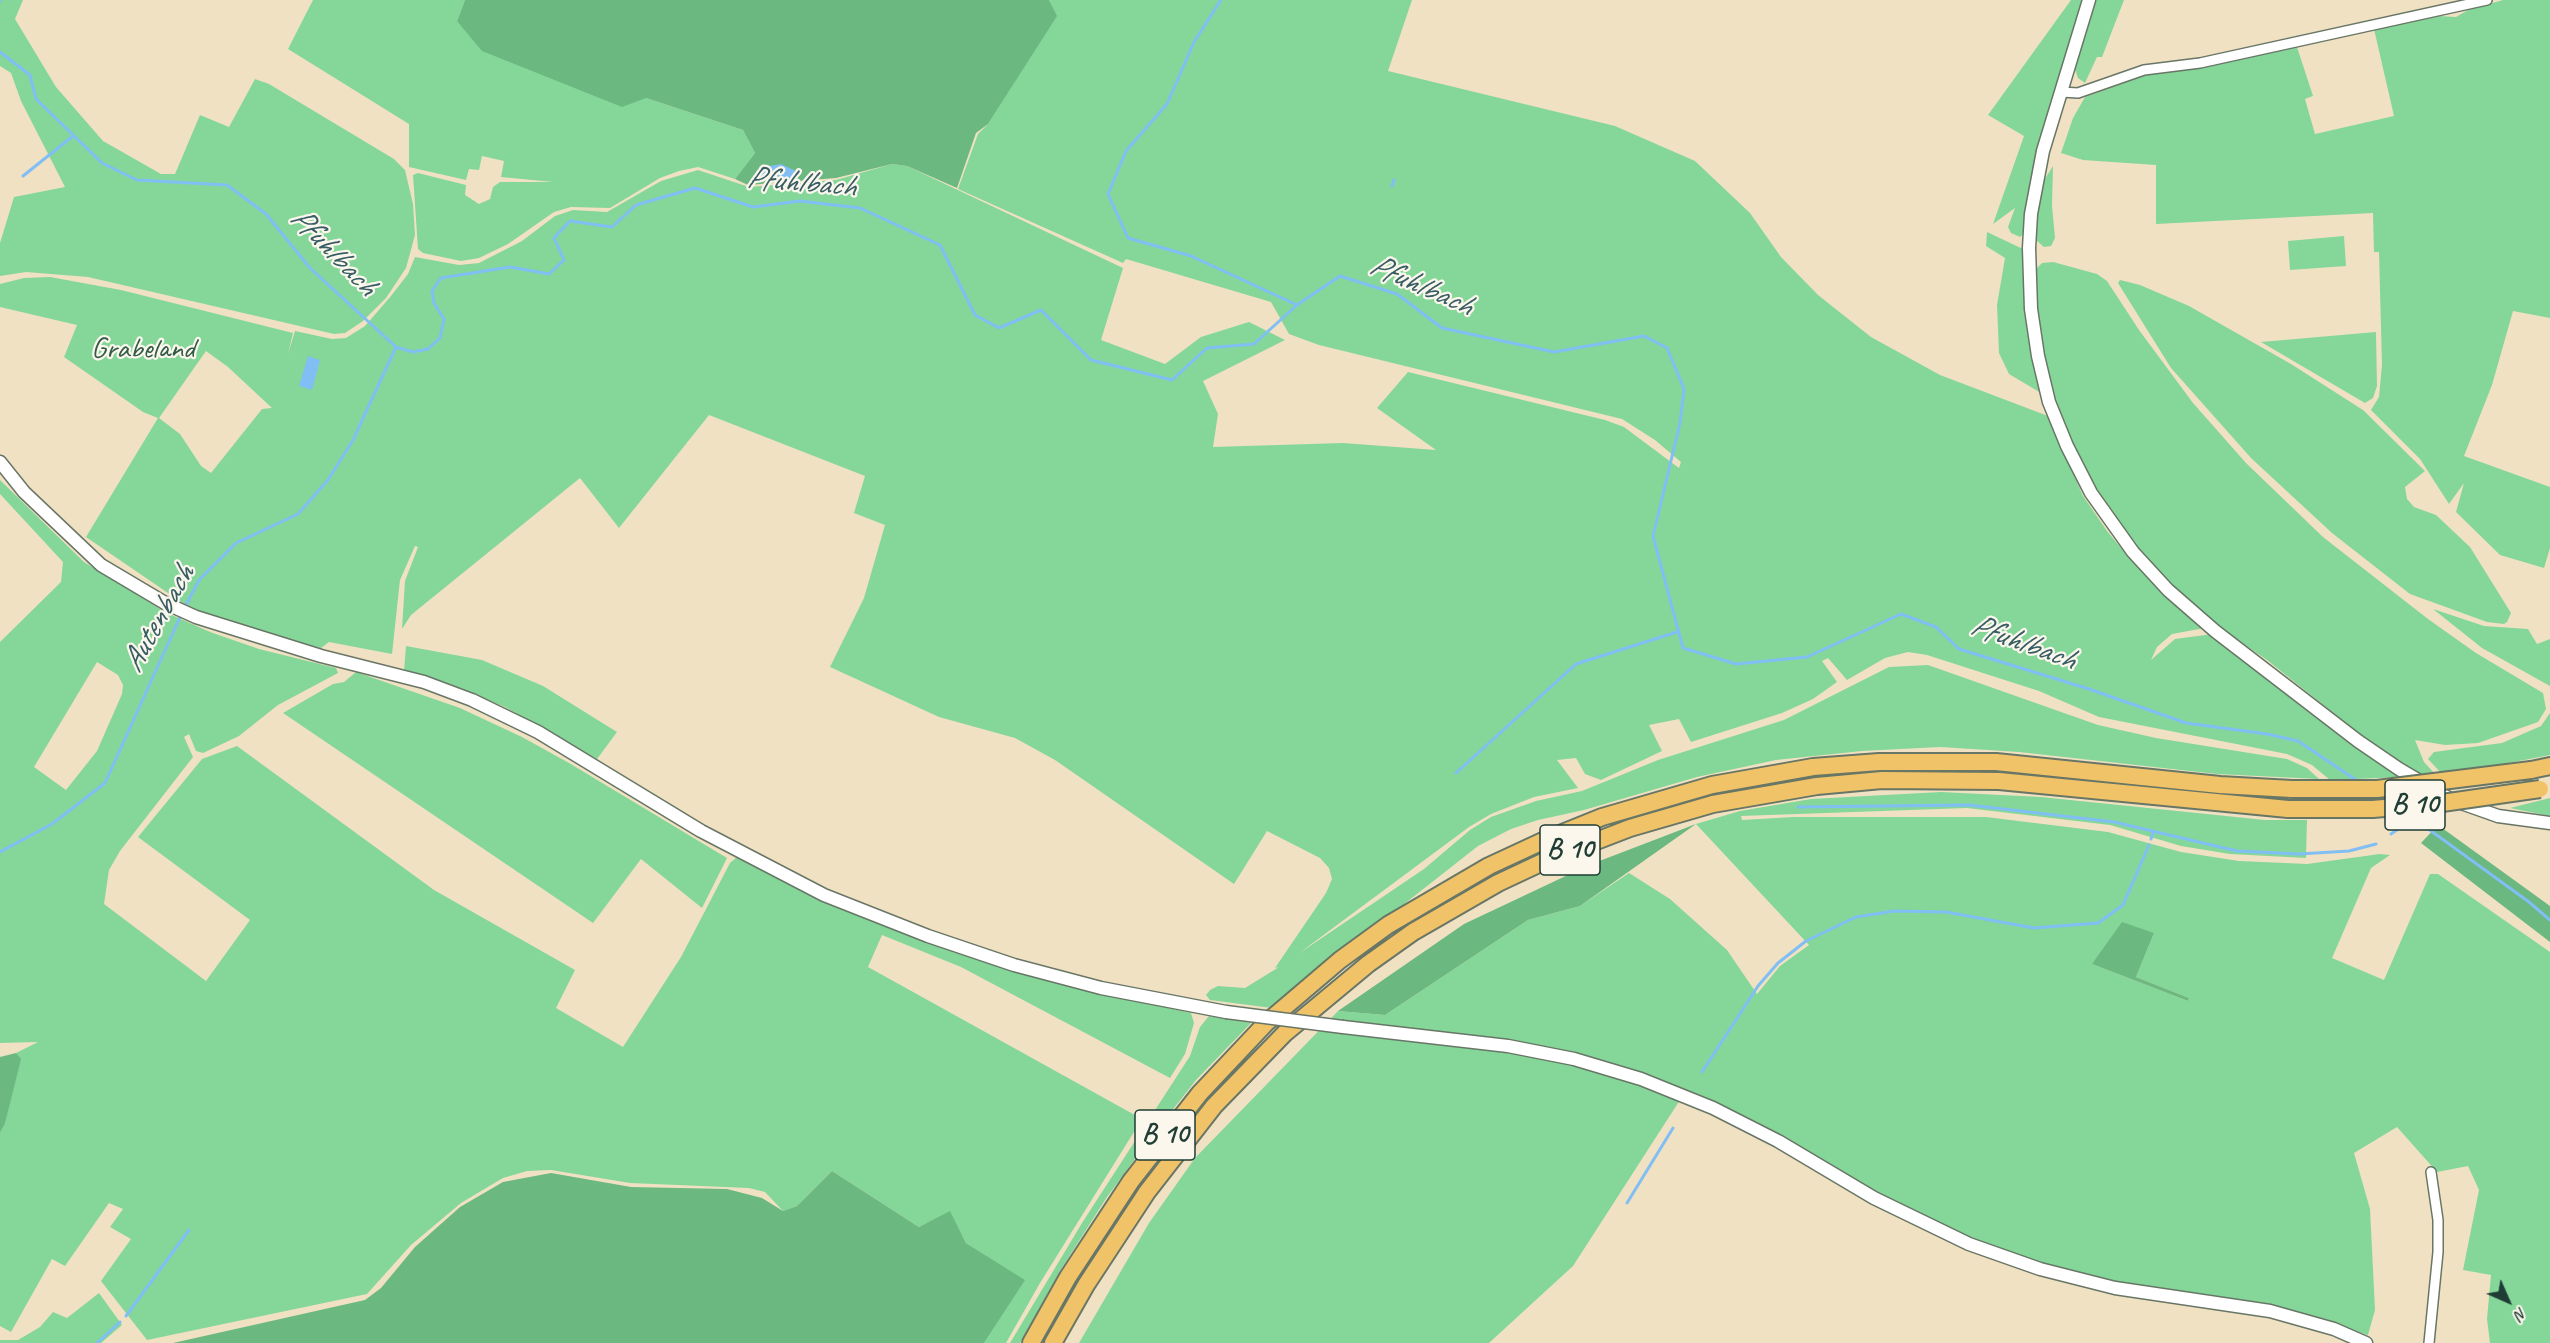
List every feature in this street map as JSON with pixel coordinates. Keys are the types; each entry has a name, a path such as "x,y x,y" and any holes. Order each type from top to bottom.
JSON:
{"highway":[{"name":"B 10","path":"1031,1343 1074,1268 1131,1181 1200,1092 1266,1023 1340,960 1388,925 1489,866 1602,817 1712,785 1813,767 1878,762 1996,762 2220,785 2292,789 2377,789 2550,766"},
{"name":"B 10","path":"1053,1343 1097,1268 1147,1192 1214,1106 1277,1040 1325,998 1413,932 1498,883 1547,860 1630,828 1713,804 1795,789 1882,780 1998,781 2288,809 2385,808 2545,788"}],"street":[{"path":"2089,0 2043,151 2031,214 2031,309 2038,356 2049,402 2067,446 2091,493 2133,552 2168,590 2215,631 2358,741 2399,769 2450,799 2498,816 2550,823"},
{"path":"2061,92 2078,93 2144,70 2200,63 2487,0"},
{"path":"0,462 24,492 101,565 165,603 196,617 321,656 424,682 472,700 538,732 701,831 814,890 928,936 1014,965 1101,988 1226,1012 1508,1046 1574,1059 1641,1079 1713,1108 1778,1141 1893,1208 1969,1245 2040,1269 2115,1288 2270,1311 2334,1329 2366,1343"},
{"path":"2429,1343 2438,1252 2438,1220 2431,1172"}],"green space":[{"path":"0,0 23,0 15,19 56,87 103,141 161,174 175,174 200,115 229,127 255,79 269,84 394,159 405,170 413,204 415,235 406,268 386,298 363,321 345,333 334,334 88,277 26,272 0,276 0,243 14,197 65,187 21,101 11,73 0,66"},
{"path":"313,0 465,0 457,21 646,98 743,130 755,153 735,179 698,167 679,171 660,178 610,208 571,207 554,212 508,244 479,258 461,261 423,253 418,249 413,175 418,173 466,185 465,195 479,204 490,199 493,187 500,182 553,182 501,177 504,161 482,156 479,170 469,169 466,180 409,167 409,124 288,49"},
{"path":"465,0 1049,0 1057,16 988,124 976,133 957,188 907,166 892,164 836,178 748,185 735,179 755,153 743,130 646,98 622,107 482,51 457,21"},
{"name":"Grabeland","path":"1049,0 1412,0 1388,71 1615,126 1695,161 1750,213 1781,257 1818,295 1871,337 1940,375 2048,416 2083,496 2107,531 2126,554 2205,628 2172,634 2157,647 2151,660 2175,639 2213,634 2310,713 2402,777 2330,780 2312,765 2287,754 2099,717 2039,691 1927,655 1908,652 1885,658 1847,680 1828,658 1822,661 1837,682 1813,699 1782,713 1691,742 1679,719 1649,725 1662,751 1601,780 1585,774 1576,758 1557,760 1578,788 1534,797 1491,814 1469,827 1298,954 1424,869 1470,830 1491,817 1536,801 1582,791 1658,760 1784,720 1889,667 1928,665 2098,725 2156,738 2287,759 2307,768 2319,779 2217,774 2019,752 1940,747 1862,751 1776,760 1697,777 1584,810 1538,820 1511,829 1478,846 1272,1008 1210,1000 1206,995 1218,986 1245,988 1279,967 1275,968 1326,893 1332,879 1329,868 1320,858 1267,831 1234,884 1055,760 1015,738 939,717 830,667 864,598 885,525 854,513 865,476 709,415 619,528 580,478 411,615 402,629 405,581 418,547 415,546 400,580 392,654 329,642 321,648 262,634 217,619 190,608 86,537 158,418 143,412 64,357 77,325 0,307 0,284 24,278 50,277 121,290 293,333 288,354 295,331 332,339 346,338 365,326 408,274 415,257 459,265 479,263 522,241 555,216 573,210 607,212 661,181 698,170 749,187 836,180 892,164 907,166 1123,268 1101,340 1165,364 1201,337 1249,322 1285,340 1203,381 1218,414 1213,447 1343,443 1436,450 1377,408 1408,372 1605,420 1624,427 1679,468 1681,462 1655,440 1622,419 1319,345 1289,334 1271,302 1126,259 1123,263 958,189 978,134 988,124 1056,16","holes":["206,351 228,367 272,408 262,409 211,473 201,466 180,434 159,418"]},
{"path":"2071,0 2082,0 2056,93 2025,232 2020,237 2011,233 2008,227 2015,208 1993,224 2024,136 1988,115"},
{"path":"2096,0 2124,0 2102,57 2097,57 2085,83 2078,78 2074,67"},
{"path":"2503,0 2550,0 2550,318 2513,311 2492,385 2464,456 2550,487 2550,548 2544,568 2500,555 2456,512 2464,483 2449,504 2420,459 2371,410 2379,397 2382,365 2379,252 2374,252 2373,213 2156,224 2156,165 2083,160 2061,153 2073,118 2085,97 2149,74 2202,68 2297,47 2313,96 2305,99 2315,134 2394,116 2374,29 2439,16 2456,17 2468,10"},
{"path":"2053,166 2052,206 2055,238 2051,246 2044,247 2036,240 2036,219 2041,185"},
{"path":"1987,232 2025,250 2041,393 2009,374 1999,353 1997,305 2005,258 1986,246"},
{"path":"2344,236 2346,266 2290,270 2288,241"},
{"path":"2053,262 2097,274 2107,281 2139,330 2193,403 2246,463 2323,537 2428,619 2476,653 2543,693 2546,709 2538,722 2478,743 2445,745 2415,740 2424,762 2435,774 2418,775 2366,739 2267,660 2220,628 2172,586 2138,551 2096,491 2072,445 2054,401 2042,351 2034,271 2042,263"},
{"path":"2120,280 2140,285 2189,306 2291,364 2363,410 2425,471 2405,487 2407,499 2414,507 2436,515 2470,547 2511,613 2507,622 2504,624 2487,622 2410,594 2332,533 2251,458 2171,368 2118,283"},
{"path":"2376,332 2377,386 2373,398 2365,403 2261,342"},
{"path":"0,480 84,562 165,612 210,632 259,649 336,668 338,673 278,705 239,736 203,753 196,751 189,734 184,737 193,757 120,851 109,870 104,904 206,981 250,920 138,837 202,759 237,746 434,890 575,970 556,1008 623,1047 681,957 730,863 738,856 890,927 964,955 1052,982 1191,1013 1194,1023 1185,1054 1170,1078 961,967 882,935 868,967 1142,1119 1040,1283 1006,1343 984,1343 1024,1280 966,1243 950,1212 919,1227 832,1171 797,1206 783,1211 765,1192 749,1188 630,1183 551,1170 527,1171 503,1178 461,1203 411,1245 367,1294 147,1340 101,1281 131,1239 110,1227 123,1209 109,1203 65,1266 52,1259 11,1332 0,1326 0,1133 5,1124 20,1060 16,1053 38,1042 0,1043 0,642 61,582 63,562 0,494","holes":["97,662 118,675 123,685 122,694 97,751 66,790 34,767"]},
{"path":"2433,609 2484,626 2528,629 2537,644 2550,639 2550,686 2482,648"},
{"path":"406,646 482,660 543,686 617,732 597,759 505,707 452,685 404,671"},
{"path":"356,672 460,708 522,737 727,858 702,908 641,859 593,923 283,713 333,684 344,682"},
{"path":"2550,713 2550,755 2478,769 2441,773 2428,759 2434,752 2502,743 2541,726"},
{"path":"1941,792 2041,797 2265,820 2307,820 2306,858 2230,854 2181,846 2110,825 1967,808 1741,816 1742,820 1793,817 1986,817 2108,832 2181,852 2239,861 2307,864 2380,854 2390,855 2371,868 2332,958 2384,980 2430,874 2438,874 2550,952 2550,1343 2490,1343 2487,1319 2491,1275 2463,1270 2479,1190 2468,1166 2437,1172 2397,1127 2354,1153 2370,1209 2375,1310 2368,1335 2272,1305 2115,1288 1969,1244 1691,1099 1614,1077 1680,1100 1573,1266 1489,1343 1079,1343 1149,1223 1195,1158 1338,1011 1385,1015 1528,920 1580,906 1629,873 1670,899 1727,950 1757,994 1780,966 1809,945 1696,824 1740,811 1811,799","holes":["2154,933 2136,977 2189,998 2188,1001 2092,964"]},
{"path":"2550,798 2550,816 2510,808"},
{"path":"1696,824 1580,906 1528,920 1385,1015 1338,1011 1464,924 1589,865"},
{"path":"2438,825 2550,906 2550,942 2421,843"},
{"path":"2122,922 2154,933 2136,977 2189,998 2188,1001 2092,964"},
{"path":"1209,1016 1251,1023 1196,1080 1145,1145 1107,1197 1061,1269 1020,1343 1010,1343 1082,1223 1190,1056 1200,1027"},
{"path":"16,1053 21,1059 5,1124 0,1133 0,1057"},
{"path":"832,1171 919,1227 950,1211 966,1243 1025,1280 984,1343 173,1343 365,1300 381,1288 415,1247 460,1207 503,1182 551,1173 631,1187 727,1189 762,1198 783,1211 797,1206"},
{"path":"99,1293 122,1325 101,1343 0,1343 0,1340 18,1340 40,1327 53,1312 67,1318"}],"water":[{"path":"781,164 798,172 793,179 757,179 764,167"},
{"path":"308,356 320,360 312,390 299,386"}],"waterway":[{"path":"1221,0 1194,42 1167,104 1126,151 1108,194 1128,238 1191,256 1297,305"},
{"name":"Pfuhlbach","path":"0,52 30,75 36,99 102,163 137,180 227,185 266,214 310,268 396,347 413,352 428,349 440,338 444,319 434,303 432,291 441,278 510,267 549,274 564,260 554,238 570,221 612,227 636,205 695,188 753,207 800,201 860,208 940,245 975,315 999,328 1041,310 1091,360 1172,380 1207,348 1254,344 1297,305 1340,276 1397,294 1442,328 1554,352 1644,336 1667,348 1684,389 1680,423 1653,536 1683,648 1736,664 1807,657 1901,614 1936,627 1959,649 2089,689 2186,723 2267,734 2298,741 2359,782"},
{"path":"23,176 73,136"},
{"path":"1392,186 1394,180"},
{"name":"Autenbach","path":"184,609 199,580 236,543 298,514 328,480 353,440 396,347"},
{"name":"Autenbach","path":"0,852 52,824 105,783 181,615"},
{"path":"1456,773 1576,664 1677,632"},
{"path":"1798,807 1969,805 2114,822 2237,851 2299,854 2349,851 2376,844"},
{"name":"Pfuhlbach","path":"2405,812 2529,902 2550,920"},
{"path":"2391,834 2414,818"},
{"path":"2151,839 2153,833"},
{"path":"1702,1072 1758,986 1778,963 1806,941 1856,917 1894,911 1946,912 2034,928 2098,923 2123,905 2149,845"},
{"path":"1627,1203 1673,1128"},
{"path":"126,1316 189,1230"},
{"path":"97,1343 120,1322"}]}
